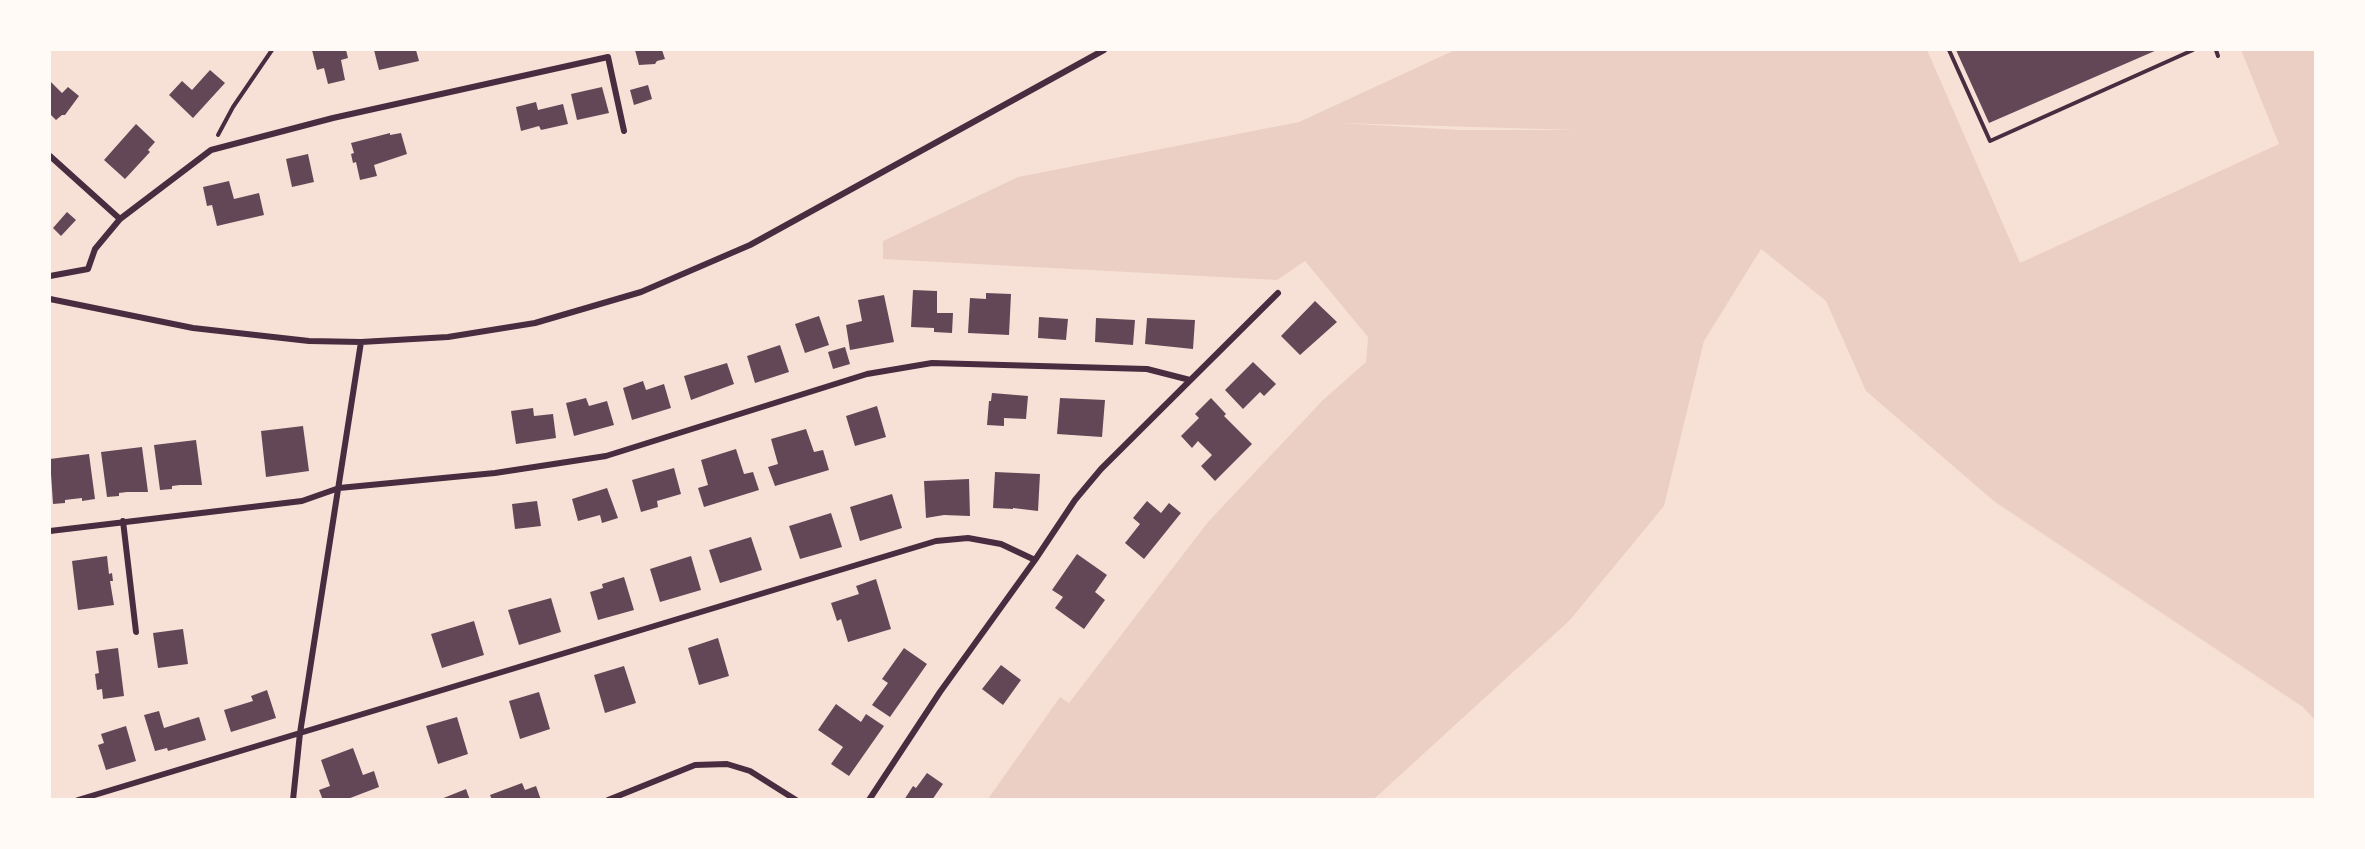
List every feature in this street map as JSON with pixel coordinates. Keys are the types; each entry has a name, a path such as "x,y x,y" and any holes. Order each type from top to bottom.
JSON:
{"street":[{"path":"50,299 150,321 232,334 309,341 361,342 448,337 536,322 611,302 681,277 750,245 1104,50"},
{"path":"50,276 88,269 95,249 120,219 211,150 356,113 607,53 624,131"},
{"path":"50,156 120,219"},
{"path":"869,800 940,692 1075,500 1101,469 1278,294"},
{"path":"293,800 300,734 361,342"},
{"path":"50,531 302,501 339,488 495,473 606,456 867,374 932,363 1147,369 1190,380"},
{"path":"123,521 136,632"},
{"path":"78,800 936,541 968,538 1001,544 1035,560"},
{"path":"608,800 695,765 727,764 750,771 796,800"}],"lane":[{"path":"1949,50 1990,141 2193,50"},
{"path":"2216,50 2218,56"}],"path":[{"path":"211,150 233,107 272,50"}],"shaded area":[{"path":"1455,50 1927,50 2020,263 2279,144 2241,50 2315,50 2315,720 2303,707 1995,502 1866,391 1826,301 1761,249 1704,341 1664,506 1570,620 1374,799 988,799 1060,697 1069,703 1208,522 1323,400 1366,362 1368,337 1305,261 1277,280 883,259 883,241 1018,177 1299,122","holes":["1340,123 1576,130 1460,130"]}],"building":[{"path":"312,50 346,50 348,58 341,60 345,80 328,84 324,68 317,70"},
{"path":"374,50 416,50 419,61 379,70"},
{"path":"635,50 662,50 665,59 655,64 639,65"},
{"path":"1956,50 2157,50 1989,123"},
{"path":"210,70 225,83 193,118 169,95 182,81 192,90"},
{"path":"50,81 62,93 68,87 79,96 65,115 56,120 50,114"},
{"path":"648,85 652,99 634,105 630,90"},
{"path":"602,87 609,113 577,120 571,94"},
{"path":"536,102 538,110 563,104 568,124 541,130 539,126 521,131 516,107"},
{"path":"136,124 155,142 148,150 150,152 125,179 104,160"},
{"path":"390,133 390,135 401,133 407,154 374,165 377,176 360,180 356,162 353,163 351,154 354,153 351,143"},
{"path":"308,154 314,182 292,187 286,159"},
{"path":"229,181 234,199 259,193 264,215 217,226 212,205 207,206 203,187"},
{"path":"67,212 76,220 61,236 53,228"},
{"path":"913,290 937,291 937,313 953,313 952,333 934,332 934,328 911,327"},
{"path":"986,293 1011,294 1009,335 968,333 970,298 986,299"},
{"path":"884,295 894,342 850,350 846,325 862,321 858,300"},
{"path":"1315,301 1337,322 1300,355 1281,336"},
{"path":"819,316 829,345 805,353 795,324"},
{"path":"1039,317 1068,319 1066,340 1038,338"},
{"path":"1096,318 1135,320 1133,345 1095,342"},
{"path":"1147,318 1195,320 1193,349 1145,344"},
{"path":"780,345 789,372 755,383 747,356"},
{"path":"845,347 850,364 833,369 828,352"},
{"path":"1253,362 1276,384 1264,396 1260,392 1243,409 1225,390"},
{"path":"727,363 734,384 691,400 684,376"},
{"path":"643,381 646,390 664,384 671,408 632,420 623,388"},
{"path":"992,393 1028,396 1026,419 1004,418 1004,426 987,425"},
{"path":"586,398 589,406 607,401 614,425 574,436 566,403"},
{"path":"1060,398 1105,400 1102,437 1057,434"},
{"path":"1211,398 1226,414 1224,416 1252,444 1215,481 1201,466 1212,455 1198,441 1192,448 1181,436 1199,418 1195,414"},
{"path":"877,406 886,437 855,446 846,416"},
{"path":"533,408 534,416 553,414 556,438 516,444 511,411"},
{"path":"303,426 309,471 266,477 261,431"},
{"path":"806,429 814,452 823,450 829,470 775,486 768,467 778,464 771,439"},
{"path":"196,440 202,485 180,485 172,486 172,489 160,490 154,445"},
{"path":"142,447 148,492 127,492 119,493 119,496 107,497 101,452"},
{"path":"736,449 744,474 753,472 759,490 704,507 698,488 708,485 701,460"},
{"path":"89,454 95,499 82,501 82,498 73,499 65,500 65,503 53,504 50,459"},
{"path":"674,468 681,494 657,501 658,507 641,512 632,480"},
{"path":"995,472 1040,474 1038,511 993,508"},
{"path":"969,479 970,516 944,515 926,518 924,481"},
{"path":"607,488 618,518 602,523 600,515 578,521 572,499"},
{"path":"892,494 902,528 860,541 850,507"},
{"path":"537,501 541,526 515,529 512,504"},
{"path":"1147,501 1161,513 1169,503 1181,513 1144,559 1125,543 1140,524 1133,518"},
{"path":"831,513 842,547 800,559 789,526"},
{"path":"751,537 762,570 720,583 709,550"},
{"path":"1077,554 1107,575 1095,592 1105,600 1084,629 1055,608 1063,597 1052,590"},
{"path":"107,556 109,574 112,573 113,581 110,581 114,605 78,610 72,561"},
{"path":"691,556 701,590 660,602 650,569"},
{"path":"624,577 634,610 598,620 590,592 603,588 602,584"},
{"path":"876,579 891,629 848,642 841,619 837,621 831,603 859,594 856,586"},
{"path":"551,598 561,632 519,645 508,610"},
{"path":"474,621 484,655 442,668 431,634"},
{"path":"183,629 188,664 158,668 153,633"},
{"path":"718,638 729,676 699,685 688,648"},
{"path":"118,648 124,696 103,699 102,689 97,690 95,674 99,673 96,651"},
{"path":"904,648 927,664 890,717 872,705 888,683 882,679"},
{"path":"1001,665 1021,680 1003,705 982,689"},
{"path":"624,666 636,703 605,713 594,675"},
{"path":"267,690 276,718 231,732 224,710 253,701 251,696"},
{"path":"539,692 550,729 520,739 509,701"},
{"path":"836,704 861,722 866,714 884,726 849,776 831,764 843,747 818,730"},
{"path":"159,711 164,728 199,717 206,740 168,751 167,748 155,751 144,715"},
{"path":"457,717 468,754 438,764 426,726"},
{"path":"126,726 136,761 106,770 98,745 104,743 101,734"},
{"path":"353,748 363,775 374,771 379,787 345,800 323,800 319,790 330,786 321,760"},
{"path":"927,773 943,784 932,800 904,800 913,786 916,788"},
{"path":"522,783 525,790 536,786 541,800 492,800 490,795"},
{"path":"466,789 470,800 441,800 441,799"}]}
